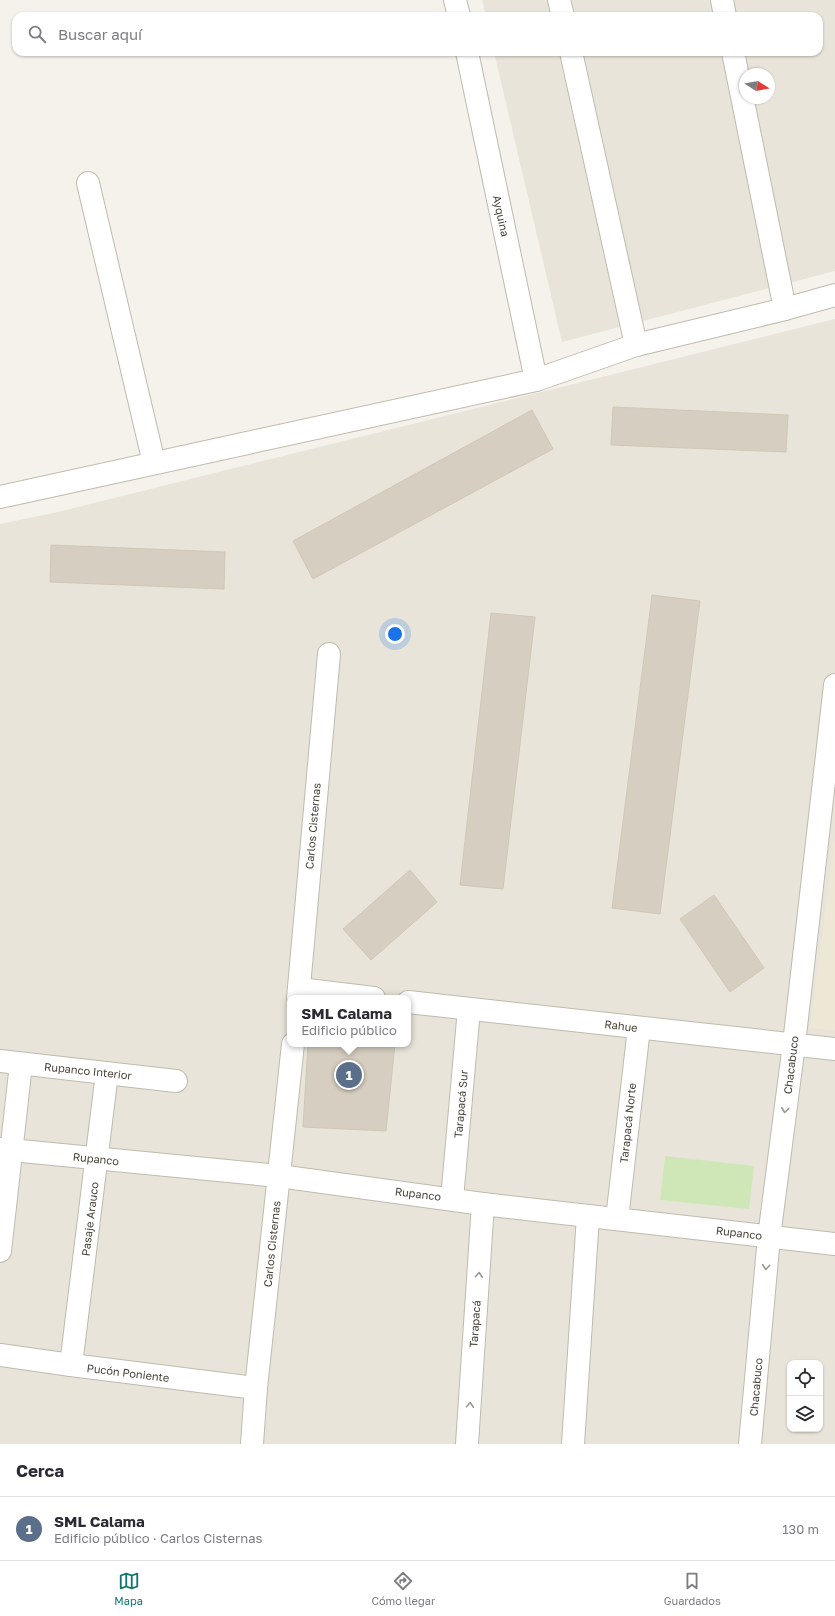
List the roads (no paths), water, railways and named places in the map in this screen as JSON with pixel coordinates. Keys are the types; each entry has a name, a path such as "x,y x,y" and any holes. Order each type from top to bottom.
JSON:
{"street":[{"path":"456,0 458,12"},
{"path":"559,0 562,12"},
{"path":"722,0 724,12"},
{"name":"Ayquina","path":"467,56 536,380"},
{"path":"572,56 636,345"},
{"path":"734,56 786,309"},
{"path":"88,183 154,462"},
{"path":"0,497 154,462 536,380 636,345 786,309 835,295"},
{"name":"Carlos Cisternas","path":"298,994 329,654"},
{"name":"Chacabuco","path":"750,1444 769,1237 794,1044 835,686"},
{"path":"298,994 317,995"},
{"name":"Rahue","path":"411,1002 835,1049"},
{"name":"Tarapacá Sur","path":"452,1199 469,1009"},
{"name":"Tarapacá Norte","path":"618,1219 639,1028"},
{"name":"Carlos Cisternas","path":"252,1444 256,1388 293,1047"},
{"path":"0,1251 10,1063"},
{"name":"Rupanco Interior","path":"10,1063 176,1081"},
{"name":"Pasaje Arauco","path":"71,1365 108,1073"},
{"name":"Rupanco","path":"5,1150 279,1176 483,1204 835,1244"},
{"name":"Tarapacá","path":"468,1444 483,1204"},
{"path":"573,1444 588,1216"},
{"name":"Pucón Poniente","path":"0,1355 256,1388"}],"place":[{"name":"SML Calama","path":"349,1075"}]}
